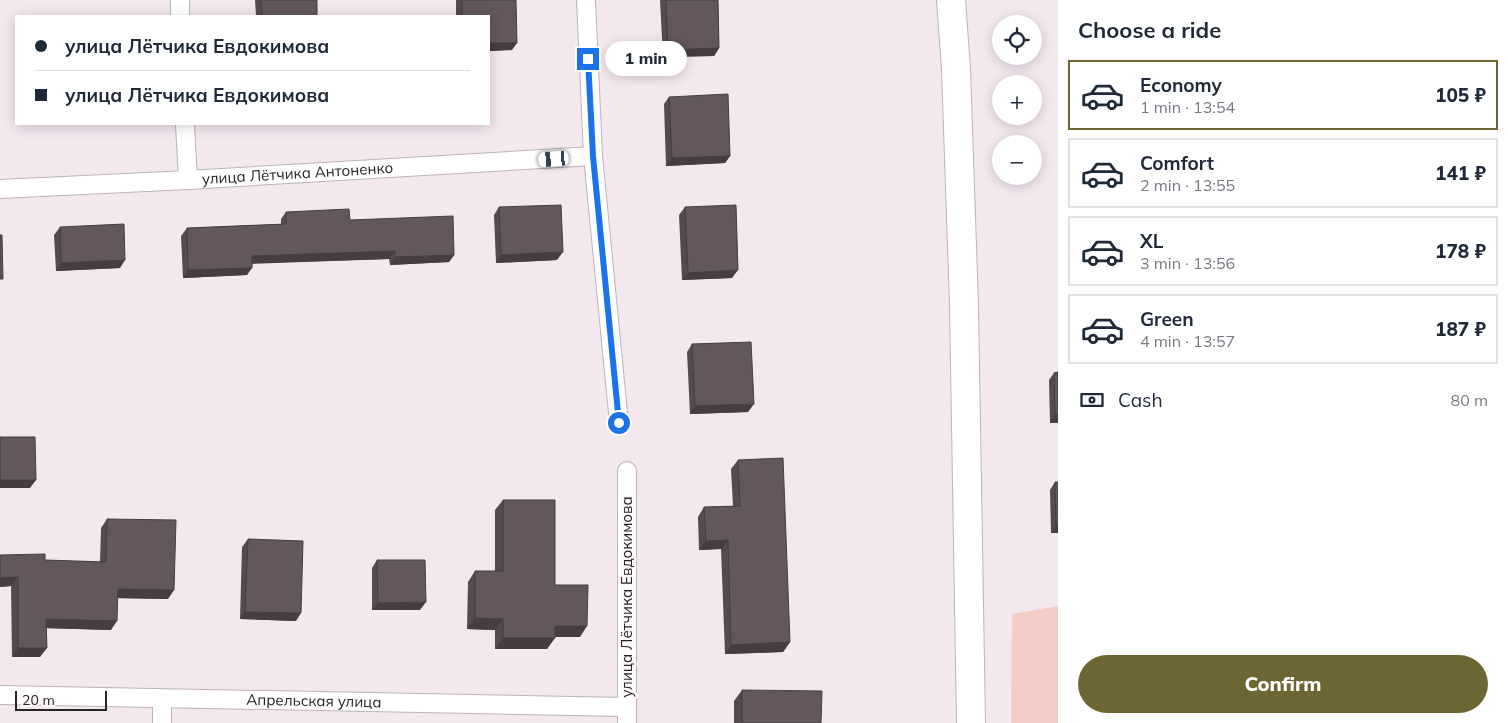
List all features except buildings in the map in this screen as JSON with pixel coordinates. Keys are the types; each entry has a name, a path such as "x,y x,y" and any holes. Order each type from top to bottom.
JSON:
{"street":[{"path":"951,0 956,69 963,295 971,723"}],"lane":[{"path":"180,0 180,15"},
{"path":"586,0 593,156 619,423"},
{"path":"185,125 188,180"},
{"name":"улица Лётчика Антоненко","path":"0,189 593,156"},
{"name":"улица Лётчика Евдокимова","path":"626,715 627,470"},
{"name":"Апрельская улица","path":"0,695 626,715"},
{"path":"162,699 162,723"}],"shaded area":[{"path":"1058,606 1058,723 1011,723 1012,614"}],"route":[{"path":"588,59 593,156 619,423"}]}
